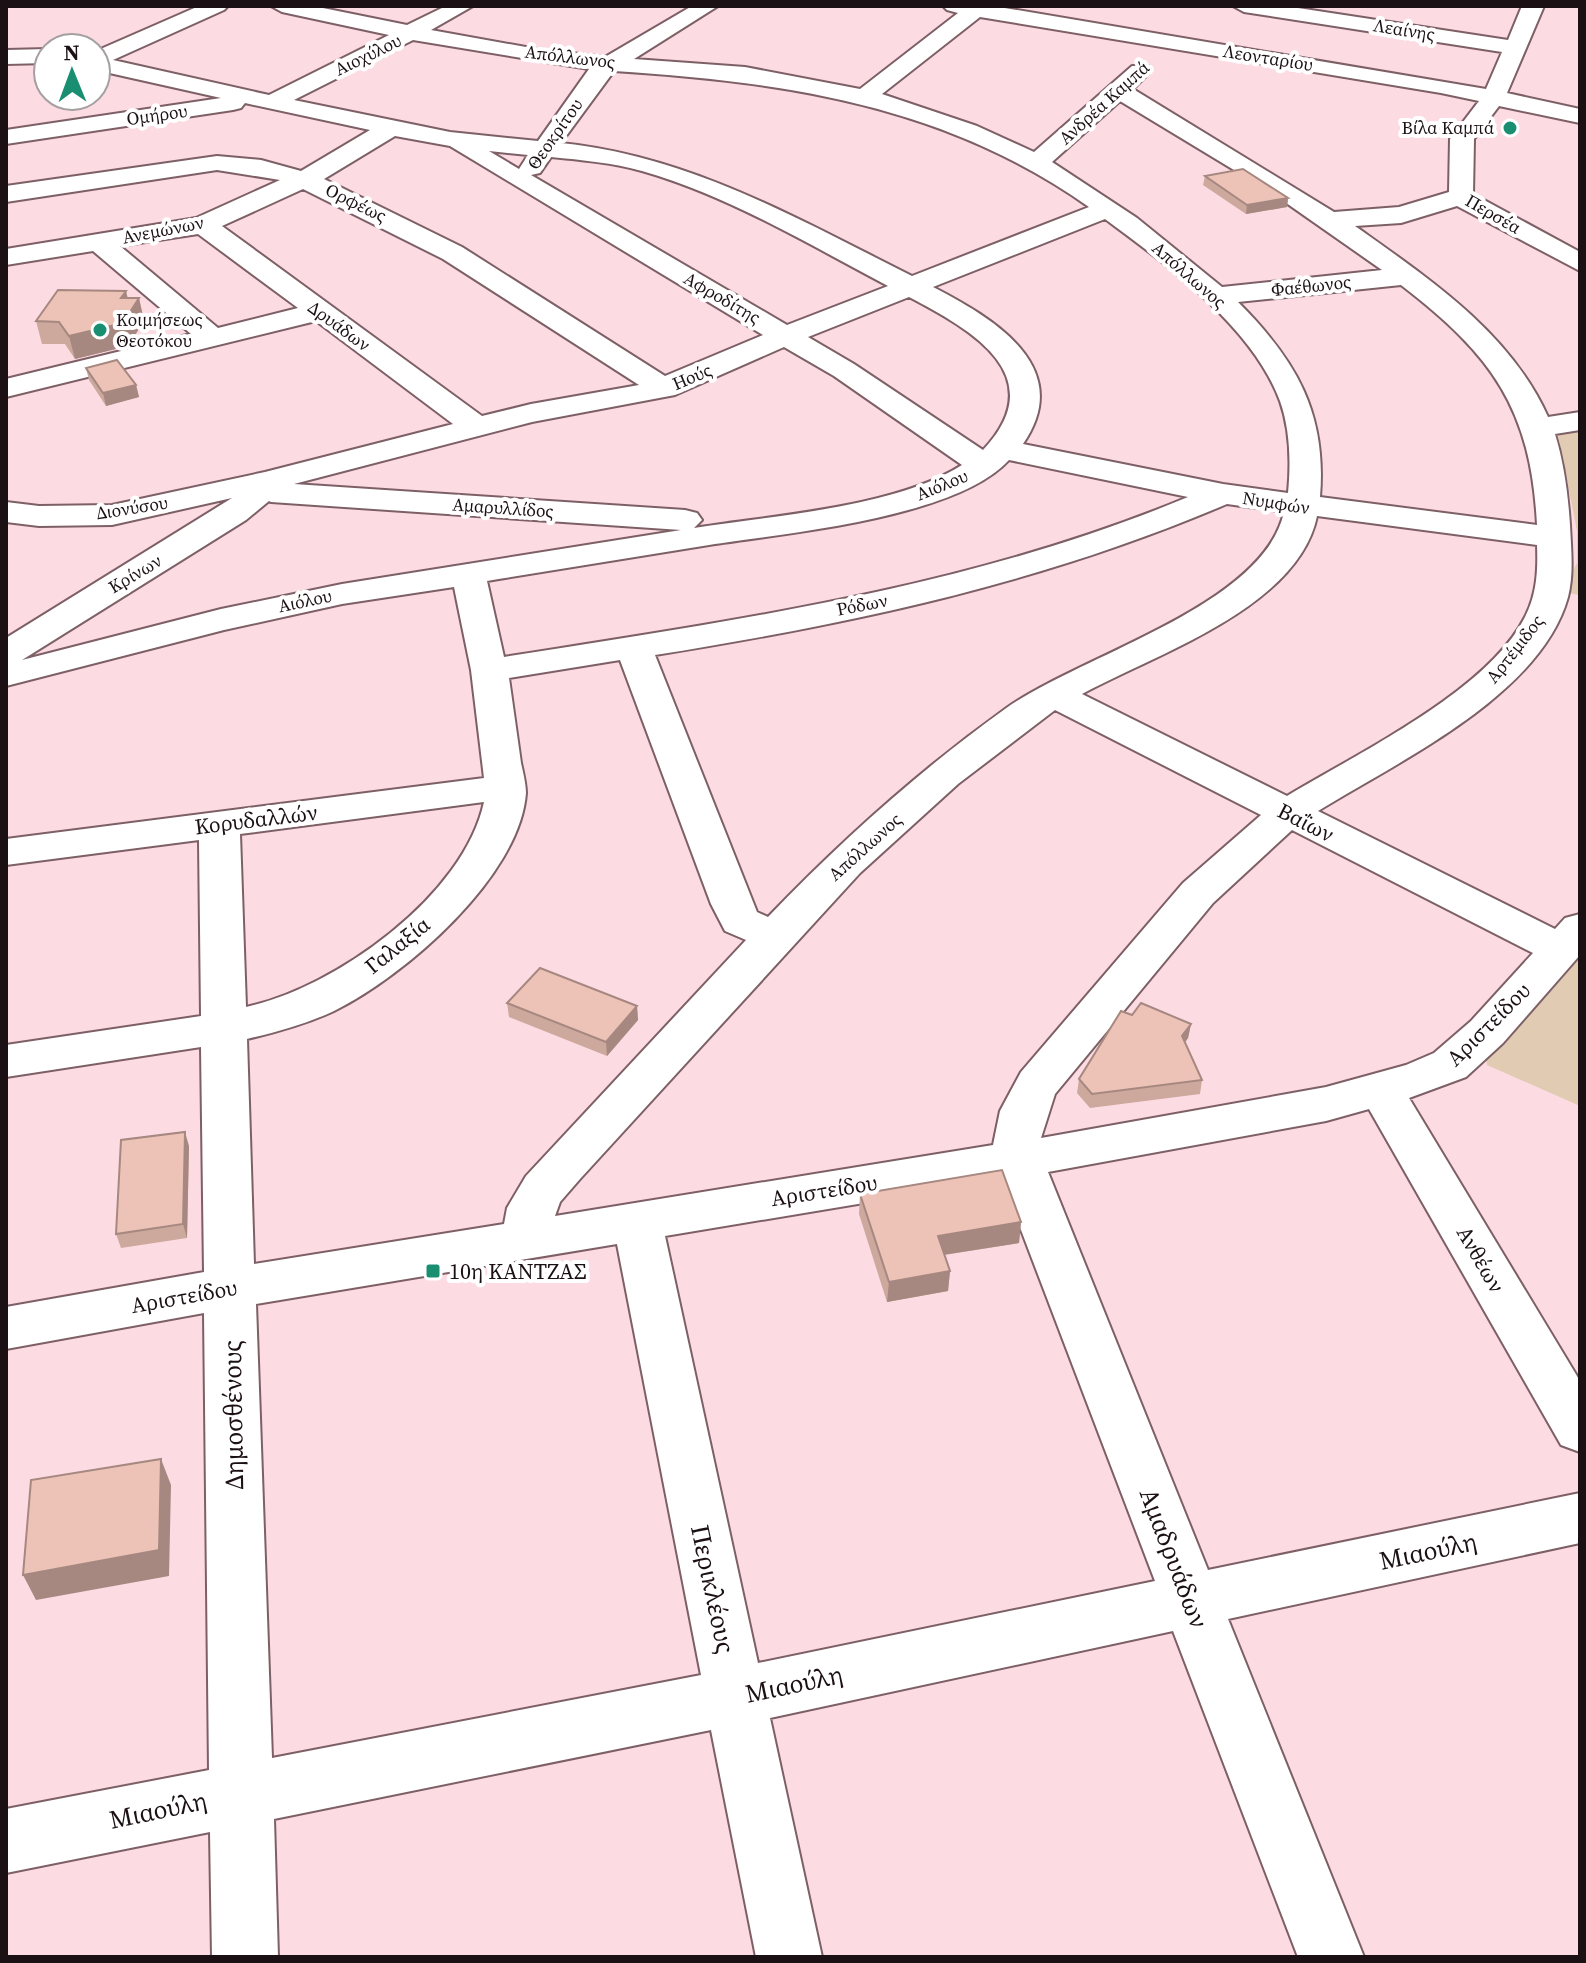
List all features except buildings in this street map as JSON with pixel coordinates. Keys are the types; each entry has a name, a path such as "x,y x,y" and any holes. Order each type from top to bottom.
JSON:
{"street":[{"path":"112,54 217,6"},
{"name":"Απόλλωνος","path":"282,6 563,59 748,74 864,97 951,126 1036,163 1108,209 1215,296 1257,339 1286,378 1300,415 1305,454 1303,507 1295,538 1282,557 1254,583 1195,620 1053,694 1023,714 931,788 824,884 543,1189 532,1208 526,1239"},
{"name":"Αιοχύλου","path":"267,100 462,6"},
{"name":"Θεοκρίτου","path":"521,182 596,75 609,63 707,6"},
{"name":"Λεαίνης","path":"1244,6 1517,48"},
{"path":"1504,6 1532,8"},
{"path":"864,97 964,8"},
{"name":"Λεονταρίου","path":"964,8 1494,97 1580,116"},
{"name":"Περσέα","path":"1532,8 1494,97 1462,139 1462,191 1459,197 1580,263"},
{"path":"1118,33 1138,15"},
{"name":"Ανδρέα Καμπά","path":"1036,163 1171,42"},
{"path":"6,57 32,56"},
{"path":"112,65 452,139 544,149 650,166 769,213 910,287 984,332 1015,360 1024,385 1025,407 1020,423 993,457"},
{"name":"Αρτέμιδος","path":"1018,1159 1016,1145 1022,1112 1037,1084 1198,893 1287,813 1468,702 1488,686 1544,616 1551,597 1554,537 1547,464 1538,428 1525,400 1492,353 1458,318 1408,276 1330,220 1251,166 1119,91"},
{"name":"Ομήρου","path":"6,137 267,100"},
{"name":"Ανεμώνων","path":"6,257 203,225 305,178 394,126"},
{"name":"Αφροδίτης","path":"452,139 787,335 892,401 993,457"},
{"name":"Ορφέως","path":"6,194 217,163 261,167 305,178 427,238 502,281 664,389"},
{"path":"1330,220 1401,215 1459,197"},
{"name":"Ηούς","path":"259,488 476,426 664,389 787,335 1108,209"},
{"name":"Δρυάδων","path":"203,225 476,426"},
{"path":"99,242 212,337"},
{"name":"Φαέθωνος","path":"1215,296 1408,276"},
{"path":"6,388 319,312"},
{"path":"1538,428 1580,421"},
{"name":"Νυμφών","path":"993,457 1303,507 1554,537"},
{"name":"Αιόλου","path":"6,675 290,604 892,503 943,486 993,457"},
{"name":"Διονύσου","path":"6,512 39,516 112,515 259,488"},
{"name":"Αμαρυλλίδος","path":"259,488 754,528"},
{"name":"Κρίνων","path":"6,654 234,513 259,488"},
{"name":"Ρόδων","path":"489,670 856,607 988,576 1137,530 1223,494"},
{"name":"Γαλαξία","path":"6,1061 224,1028 282,1015 320,999 372,967 419,930 466,881 486,852 500,822 506,787 489,670 468,573"},
{"path":"633,646 740,921 776,936"},
{"name":"Βαΐων","path":"1053,694 1287,813 1570,939"},
{"name":"Κορυδαλλών","path":"6,852 506,787"},
{"name":"Δημοσθένους","path":"219,824 245,1957"},
{"name":"Αριστείδου","path":"6,1328 230,1288 1268,1117 1381,1090 1431,1075 1450,1065 1487,1032 1570,939"},
{"name":"Ανθέων","path":"1381,1090 1580,1429"},
{"name":"Αμαδρυάδων","path":"1018,1159 1331,1957"},
{"name":"Περικλέους","path":"637,1221 789,1957"},
{"name":"Μιαούλη","path":"6,1841 735,1697 1580,1518"}],"shaded area":[{"path":"1580,431 1580,595 1562,592 1577,563 1577,531 1558,435"},
{"path":"1580,945 1580,1106 1487,1065 1485,1051"}],"place":[{"name":"Βίλα Καμπά","path":"1510,128"},
{"name":"Κοιμήσεως Θεοτόκου","path":"100,330"},
{"name":"10η ΚΑΝΤΖΑΣ","path":"433,1271"}]}
